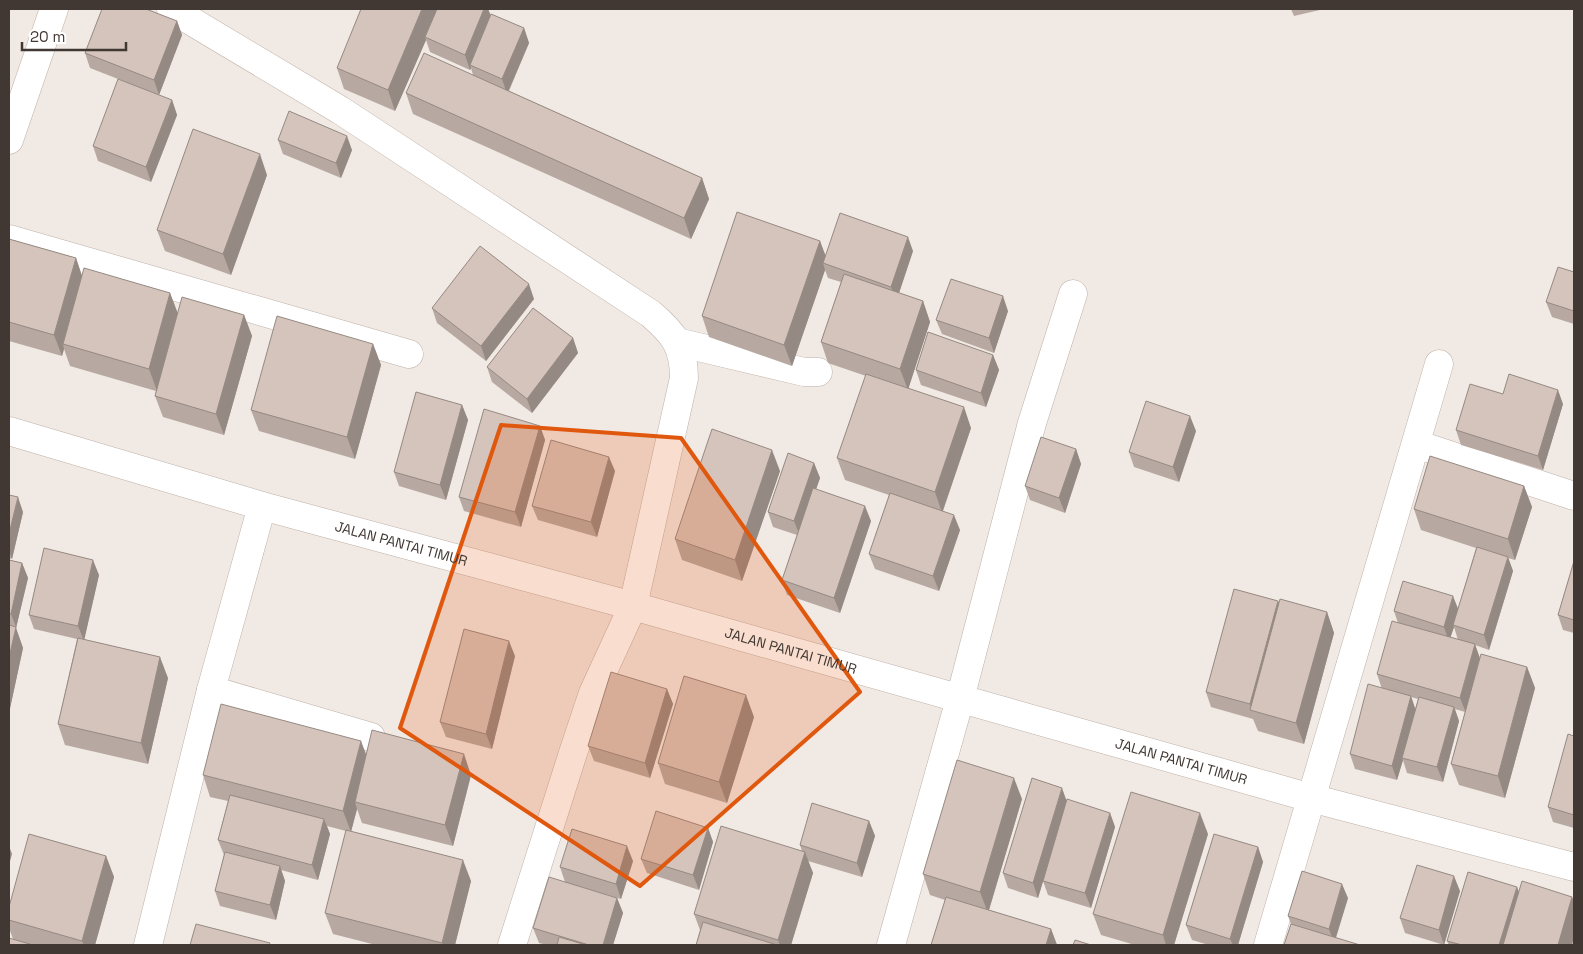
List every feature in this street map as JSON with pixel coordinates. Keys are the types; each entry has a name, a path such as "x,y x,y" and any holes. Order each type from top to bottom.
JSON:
{"street":[{"path":"9,140 54,9"},
{"path":"171,9 340,110 643,308 666,327 677,342 684,360 684,378 633,606 593,693 512,945"},
{"path":"9,239 409,354"},
{"path":"891,945 960,699 1032,423 1073,294"},
{"path":"677,342 804,372 818,372"},
{"path":"1268,945 1439,364"},
{"name":"JALAN PANTAI TIMUR","path":"9,430 262,506 633,606 1311,798 1574,867"},
{"path":"1416,444 1574,496"},
{"path":"148,945 211,690 262,506"},
{"path":"211,690 370,737"}],"highlighted area":[{"path":"501,425 681,438 860,692 640,886 400,728"}],"building":[{"path":"102,9 146,9 177,21 154,80 85,53"},
{"path":"361,9 422,9 388,90 337,68"},
{"path":"437,9 484,9 465,55 425,37"},
{"path":"491,14 524,28 502,79 470,65"},
{"path":"424,53 702,178 684,218 406,93"},
{"path":"118,79 172,100 146,167 93,146"},
{"path":"289,111 347,136 336,163 278,140"},
{"path":"193,129 260,154 223,254 157,230"},
{"path":"737,212 820,241 784,345 702,316"},
{"path":"840,213 908,237 891,287 823,263"},
{"path":"9,239 76,258 54,335 9,322"},
{"path":"480,246 529,284 481,346 432,308"},
{"path":"1558,267 1574,272 1574,311 1546,302"},
{"path":"84,268 170,293 149,369 63,344"},
{"path":"844,274 923,301 900,369 821,342"},
{"path":"951,279 1003,296 989,338 936,320"},
{"path":"182,297 244,315 216,414 155,396"},
{"path":"533,308 573,338 527,399 487,367"},
{"path":"277,316 373,344 347,437 251,410"},
{"path":"928,332 993,355 981,393 916,370"},
{"path":"866,374 964,407 935,492 837,458"},
{"path":"1509,374 1558,390 1538,456 1456,430 1470,384 1503,394"},
{"path":"416,392 462,405 440,485 394,472"},
{"path":"1146,401 1190,416 1173,467 1129,452"},
{"path":"484,409 540,426 515,512 459,497"},
{"path":"712,429 772,450 735,560 675,539"},
{"path":"1041,437 1076,449 1059,498 1025,486"},
{"path":"551,440 609,457 591,522 532,506"},
{"path":"788,453 814,463 794,521 768,512"},
{"path":"1430,456 1524,486 1508,539 1414,509"},
{"path":"813,488 865,506 834,598 782,580"},
{"path":"890,493 954,515 933,576 869,554"},
{"path":"9,495 18,497 9,534"},
{"path":"1477,547 1508,557 1484,635 1453,625"},
{"path":"44,548 93,560 78,626 29,615"},
{"path":"9,560 22,563 11,614 9,613"},
{"path":"1574,561 1574,620 1558,615"},
{"path":"1403,581 1453,596 1444,627 1394,611"},
{"path":"1234,589 1278,601 1250,704 1206,692"},
{"path":"1280,599 1327,612 1296,723 1250,710"},
{"path":"1392,621 1475,644 1460,698 1377,674"},
{"path":"9,625 16,627 9,658"},
{"path":"464,629 509,641 486,734 440,722"},
{"path":"78,638 160,657 141,743 58,724"},
{"path":"1481,654 1527,667 1498,776 1451,764"},
{"path":"611,672 667,689 645,763 588,746"},
{"path":"684,676 746,695 719,782 658,763"},
{"path":"1368,684 1411,696 1392,766 1350,754"},
{"path":"1419,697 1454,707 1437,767 1402,758"},
{"path":"221,704 361,741 343,811 203,775"},
{"path":"372,730 464,754 445,825 355,802"},
{"path":"1568,734 1574,736 1574,815 1548,807"},
{"path":"957,760 1014,778 980,892 923,874"},
{"path":"1032,778 1062,788 1033,883 1003,873"},
{"path":"1131,792 1200,813 1163,935 1093,914"},
{"path":"230,795 324,819 312,865 218,840"},
{"path":"1067,799 1110,813 1085,893 1043,881"},
{"path":"812,803 869,821 857,863 800,845"},
{"path":"656,811 708,828 693,875 641,859"},
{"path":"721,826 805,852 778,940 694,914"},
{"path":"572,829 627,846 616,884 560,867"},
{"path":"346,830 463,860 442,943 325,913"},
{"path":"29,834 106,856 82,941 9,920 9,907"},
{"path":"1214,834 1258,847 1230,939 1186,925"},
{"path":"225,852 280,866 270,905 215,891"},
{"path":"1417,865 1454,876 1439,930 1400,918"},
{"path":"1302,871 1342,884 1329,929 1288,916"},
{"path":"1468,872 1517,887 1499,945 1462,945 1447,941"},
{"path":"549,877 617,898 603,945 589,945 533,928"},
{"path":"1522,881 1572,897 1558,945 1503,945"},
{"path":"946,897 1051,929 1046,945 931,945"},
{"path":"703,922 777,945 696,945"},
{"path":"196,924 270,943 269,945 190,945"},
{"path":"1291,924 1360,945 1284,945"},
{"path":"559,937 586,945 557,945"},
{"path":"9,938 33,945 9,945"},
{"path":"1075,940 1091,945 1073,945"}]}
